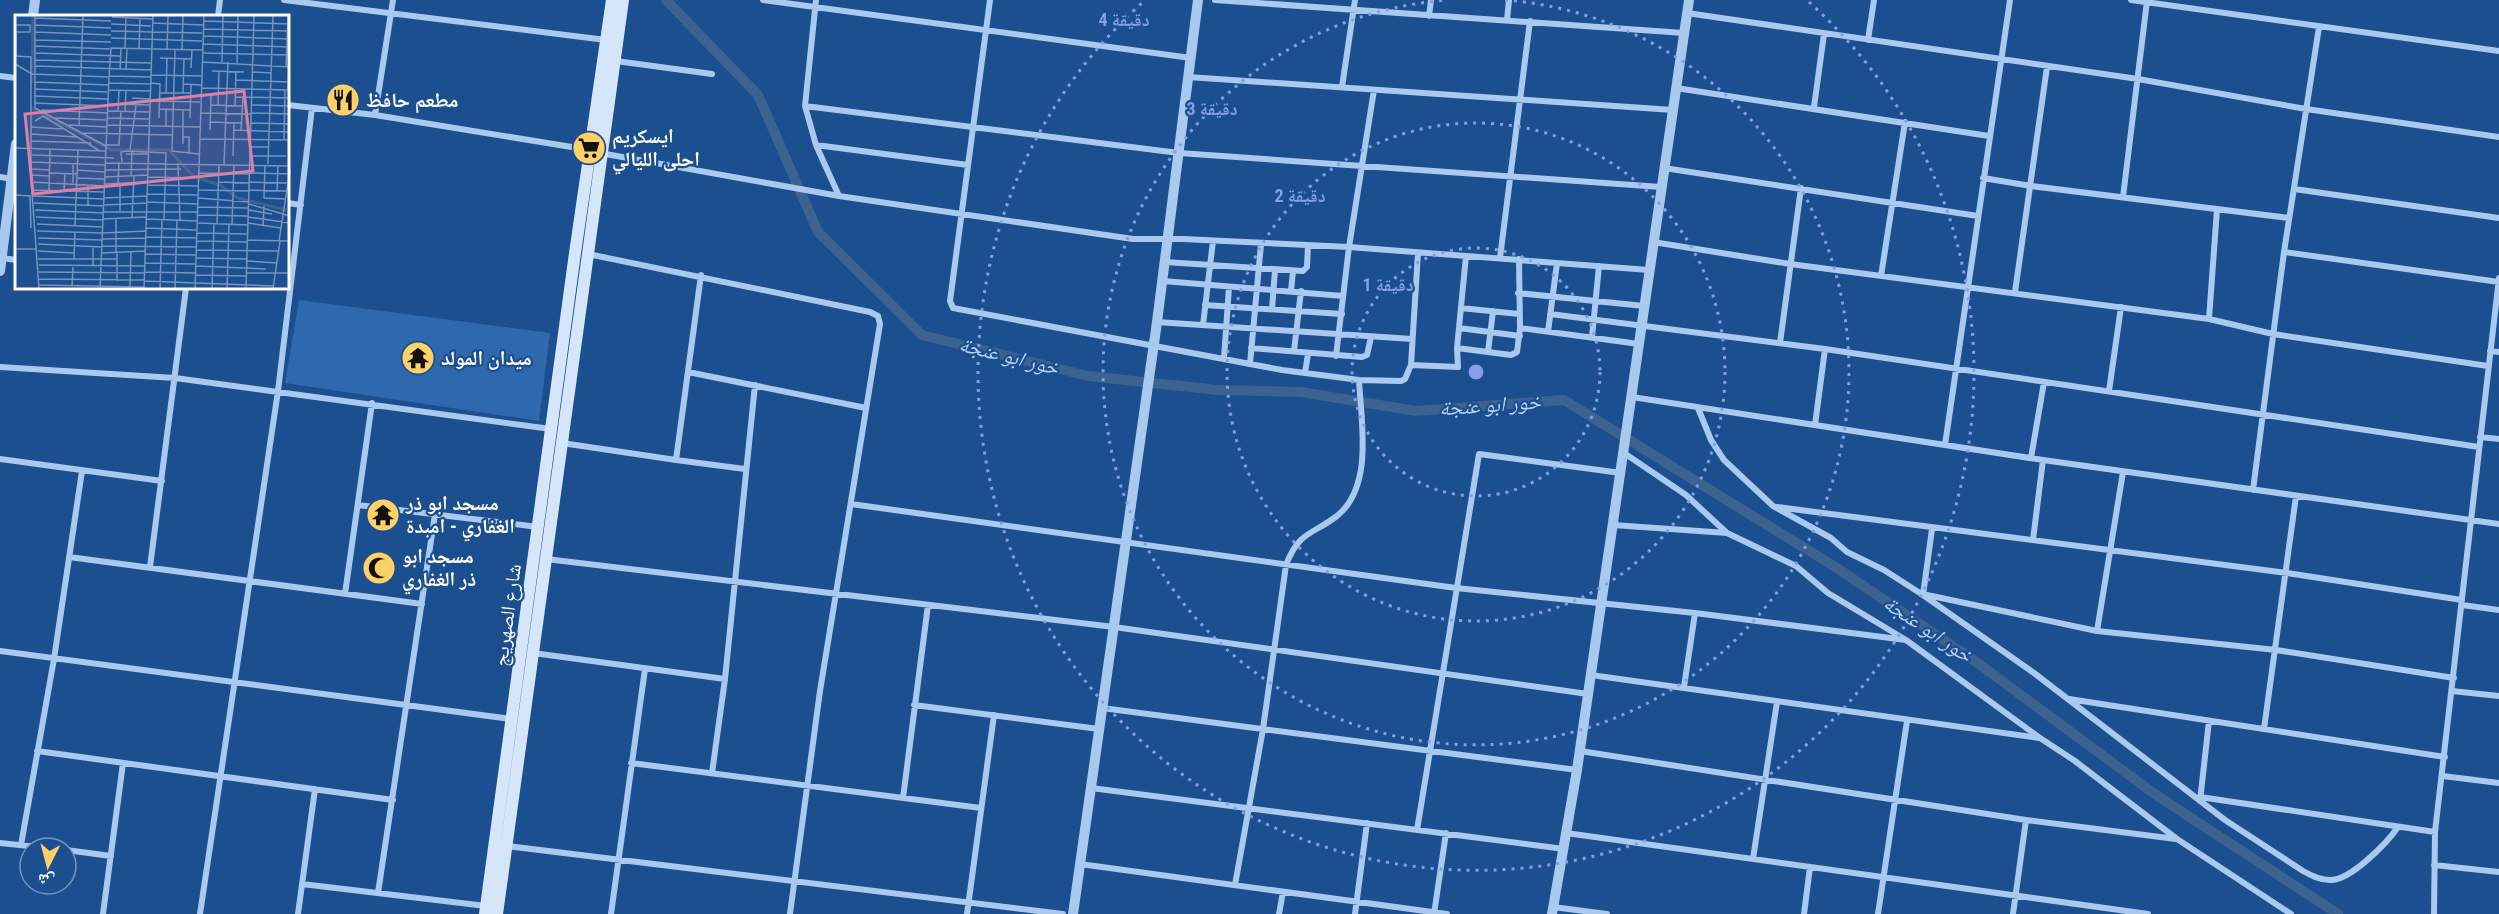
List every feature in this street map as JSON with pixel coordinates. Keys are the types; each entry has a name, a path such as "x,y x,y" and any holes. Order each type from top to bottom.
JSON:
{"main road":[{"name":"شارع الصهريج","path":"486,910 589,150 612,0"},
{"name":"شارع الصهريج","path":"497,914 623,0"}],"street":[{"path":"33,15 35,0"},
{"path":"218,15 220,0"},
{"path":"284,0 320,2 391,14 606,40"},
{"path":"375,115 393,0"},
{"path":"763,0 1191,58"},
{"path":"816,0 805,106 816,145 839,196"},
{"path":"990,0 950,301 953,309 1305,373 1359,380 1401,381 1405,379 1411,364 1418,253"},
{"path":"1073,914 1163,281 1198,0"},
{"path":"1215,0 1684,33"},
{"path":"1342,87 1355,0"},
{"path":"1429,16 1431,0"},
{"path":"1507,20 1509,0"},
{"path":"1607,914 1553,911 1602,604 1689,0"},
{"path":"1868,40 1874,0"},
{"path":"1945,445 2010,0"},
{"path":"2131,0 2499,51"},
{"path":"2123,197 2147,1"},
{"path":"1687,13 2001,61 2138,79 2306,109 2499,137"},
{"path":"1500,258 1530,21"},
{"path":"2253,490 2284,252 2319,27"},
{"path":"1814,107 1824,34"},
{"path":"616,61 712,74"},
{"path":"2015,292 2047,67"},
{"path":"0,76 15,78"},
{"path":"1188,77 1673,110"},
{"path":"1676,88 1814,107 1989,136"},
{"path":"1336,356 1349,247 1374,90"},
{"path":"290,105 375,115 589,150 839,196 1133,240 1168,239 1349,247 1649,270"},
{"path":"805,106 1179,153 1661,187"},
{"path":"200,914 278,391 312,108"},
{"path":"1881,276 1905,122"},
{"path":"816,145 968,165"},
{"path":"0,271 15,153"},
{"path":"1664,168 1978,216"},
{"path":"0,177 12,179"},
{"path":"1983,178 2289,218"},
{"path":"1780,343 1801,188"},
{"path":"2294,189 2499,218"},
{"path":"290,203 301,205"},
{"path":"2209,320 2217,209"},
{"path":"1203,326 1206,285 1213,241"},
{"path":"1653,242 1790,264 2015,292 2209,320 2273,334 2488,366"},
{"path":"1250,364 1261,244"},
{"path":"1165,262 1275,270 1306,269 1308,246"},
{"path":"2284,252 2499,280 2435,832 2434,914"},
{"path":"588,254 701,275 870,312 878,316 880,324 836,594 790,914"},
{"path":"1411,364 1458,367 1456,348 1466,256"},
{"path":"2,258 15,260"},
{"path":"1456,348 1515,354 1519,349 1519,259"},
{"path":"1548,332 1557,263"},
{"path":"1592,337 1599,266"},
{"path":"1272,309 1275,270"},
{"path":"1291,291 1293,270"},
{"path":"676,460 701,275"},
{"path":"1163,281 1343,296"},
{"path":"1224,358 1229,287"},
{"path":"150,567 186,290"},
{"path":"1294,351 1300,291"},
{"path":"1518,293 1644,306"},
{"path":"1205,305 1342,314"},
{"path":"2109,391 2121,307"},
{"path":"1461,308 1520,314"},
{"path":"1488,352 1493,311"},
{"path":"1550,314 1825,349 2479,447"},
{"path":"1157,322 1412,339"},
{"path":"1459,328 1491,332 1548,332 1639,344"},
{"path":"1251,348 1365,357 1371,337"},
{"path":"1815,425 1825,349"},
{"path":"2490,351 2499,352"},
{"path":"1305,373 1308,354"},
{"path":"0,367 175,378 551,429"},
{"path":"688,372 866,408"},
{"path":"1234,885 1263,729 1286,565 1297,542 1348,507 1354,495 1361,460 1359,380"},
{"path":"2031,459 2044,382"},
{"path":"712,773 725,679 755,386"},
{"path":"1632,397 2031,459 2499,524"},
{"path":"345,594 372,403"},
{"path":"1698,408 1711,440 1724,460 1773,506 1831,538 1847,552 1884,570 1923,595 2068,699 2263,847 2303,871 2316,878 2332,881 2347,875 2379,849 2398,827"},
{"path":"2480,437 2499,439"},
{"path":"562,443 746,469"},
{"path":"1624,453 1686,495 1727,533 1796,566 1828,593 1906,640 2040,738 2075,760 2177,839 2291,914"},
{"path":"1417,830 1479,454 1621,473"},
{"path":"0,459 162,481"},
{"path":"2033,540 2043,460"},
{"path":"23,836 54,659 82,471"},
{"path":"2097,631 2123,472"},
{"path":"2264,729 2296,496"},
{"path":"851,504 1456,588 1695,613 1906,640"},
{"path":"358,505 538,527"},
{"path":"1773,506 1932,529 2287,573 2499,610"},
{"path":"378,893 435,514"},
{"path":"1613,525 1727,533"},
{"path":"1923,595 1932,529"},
{"path":"69,557 422,604"},
{"path":"546,559 1114,627 1588,694"},
{"path":"1923,595 2097,631 2276,650 2454,678"},
{"path":"903,798 928,605"},
{"path":"1684,687 1695,613"},
{"path":"0,651 512,719"},
{"path":"533,653 725,679"},
{"path":"610,914 645,669"},
{"path":"1591,675 2040,738"},
{"path":"2452,691 2499,696"},
{"path":"2068,699 2445,757"},
{"path":"1752,859 1777,702"},
{"path":"914,705 1099,729"},
{"path":"1102,708 1577,770"},
{"path":"967,914 994,715"},
{"path":"1878,914 1907,720"},
{"path":"2200,800 2209,721"},
{"path":"37,751 393,800"},
{"path":"1580,751 2026,820 2177,839"},
{"path":"102,914 123,763"},
{"path":"630,763 981,808"},
{"path":"2443,776 2499,783"},
{"path":"1091,788 1564,849"},
{"path":"298,914 315,789"},
{"path":"2200,800 2435,832"},
{"path":"2013,914 2026,820"},
{"path":"1355,914 1367,823"},
{"path":"1435,913 1446,833"},
{"path":"1566,833 2148,914"},
{"path":"0,843 18,845"},
{"path":"507,846 793,883 1063,914"},
{"path":"78,852 111,856"},
{"path":"1079,864 1447,914"},
{"path":"2434,865 2499,872"},
{"path":"1804,914 1810,867"},
{"path":"302,884 486,910"},
{"path":"1280,914 1283,892"}],"shaded area":[{"name":"ميدان المولد","path":"299,300 550,333 539,421 285,383"}],"waterway":[{"name":"خور ابو عنجة","path":"666,0 758,95 818,232 922,335 1088,376 1218,390 1301,392 1416,411 1564,400 1837,568 1979,664 2156,795 2338,914"}],"place":[{"name":"مطعم حافظ","path":"343,100"},
{"name":"ايسكريم احلى الليالي","path":"589,148"},
{"name":"ميدان المولد","path":"418,358"},
{"name":"مسجد ابو ذر الغفاري - امبدة","path":"383,515"},
{"name":"مسجد ابو ذر الغفاري","path":"379,568"}]}
